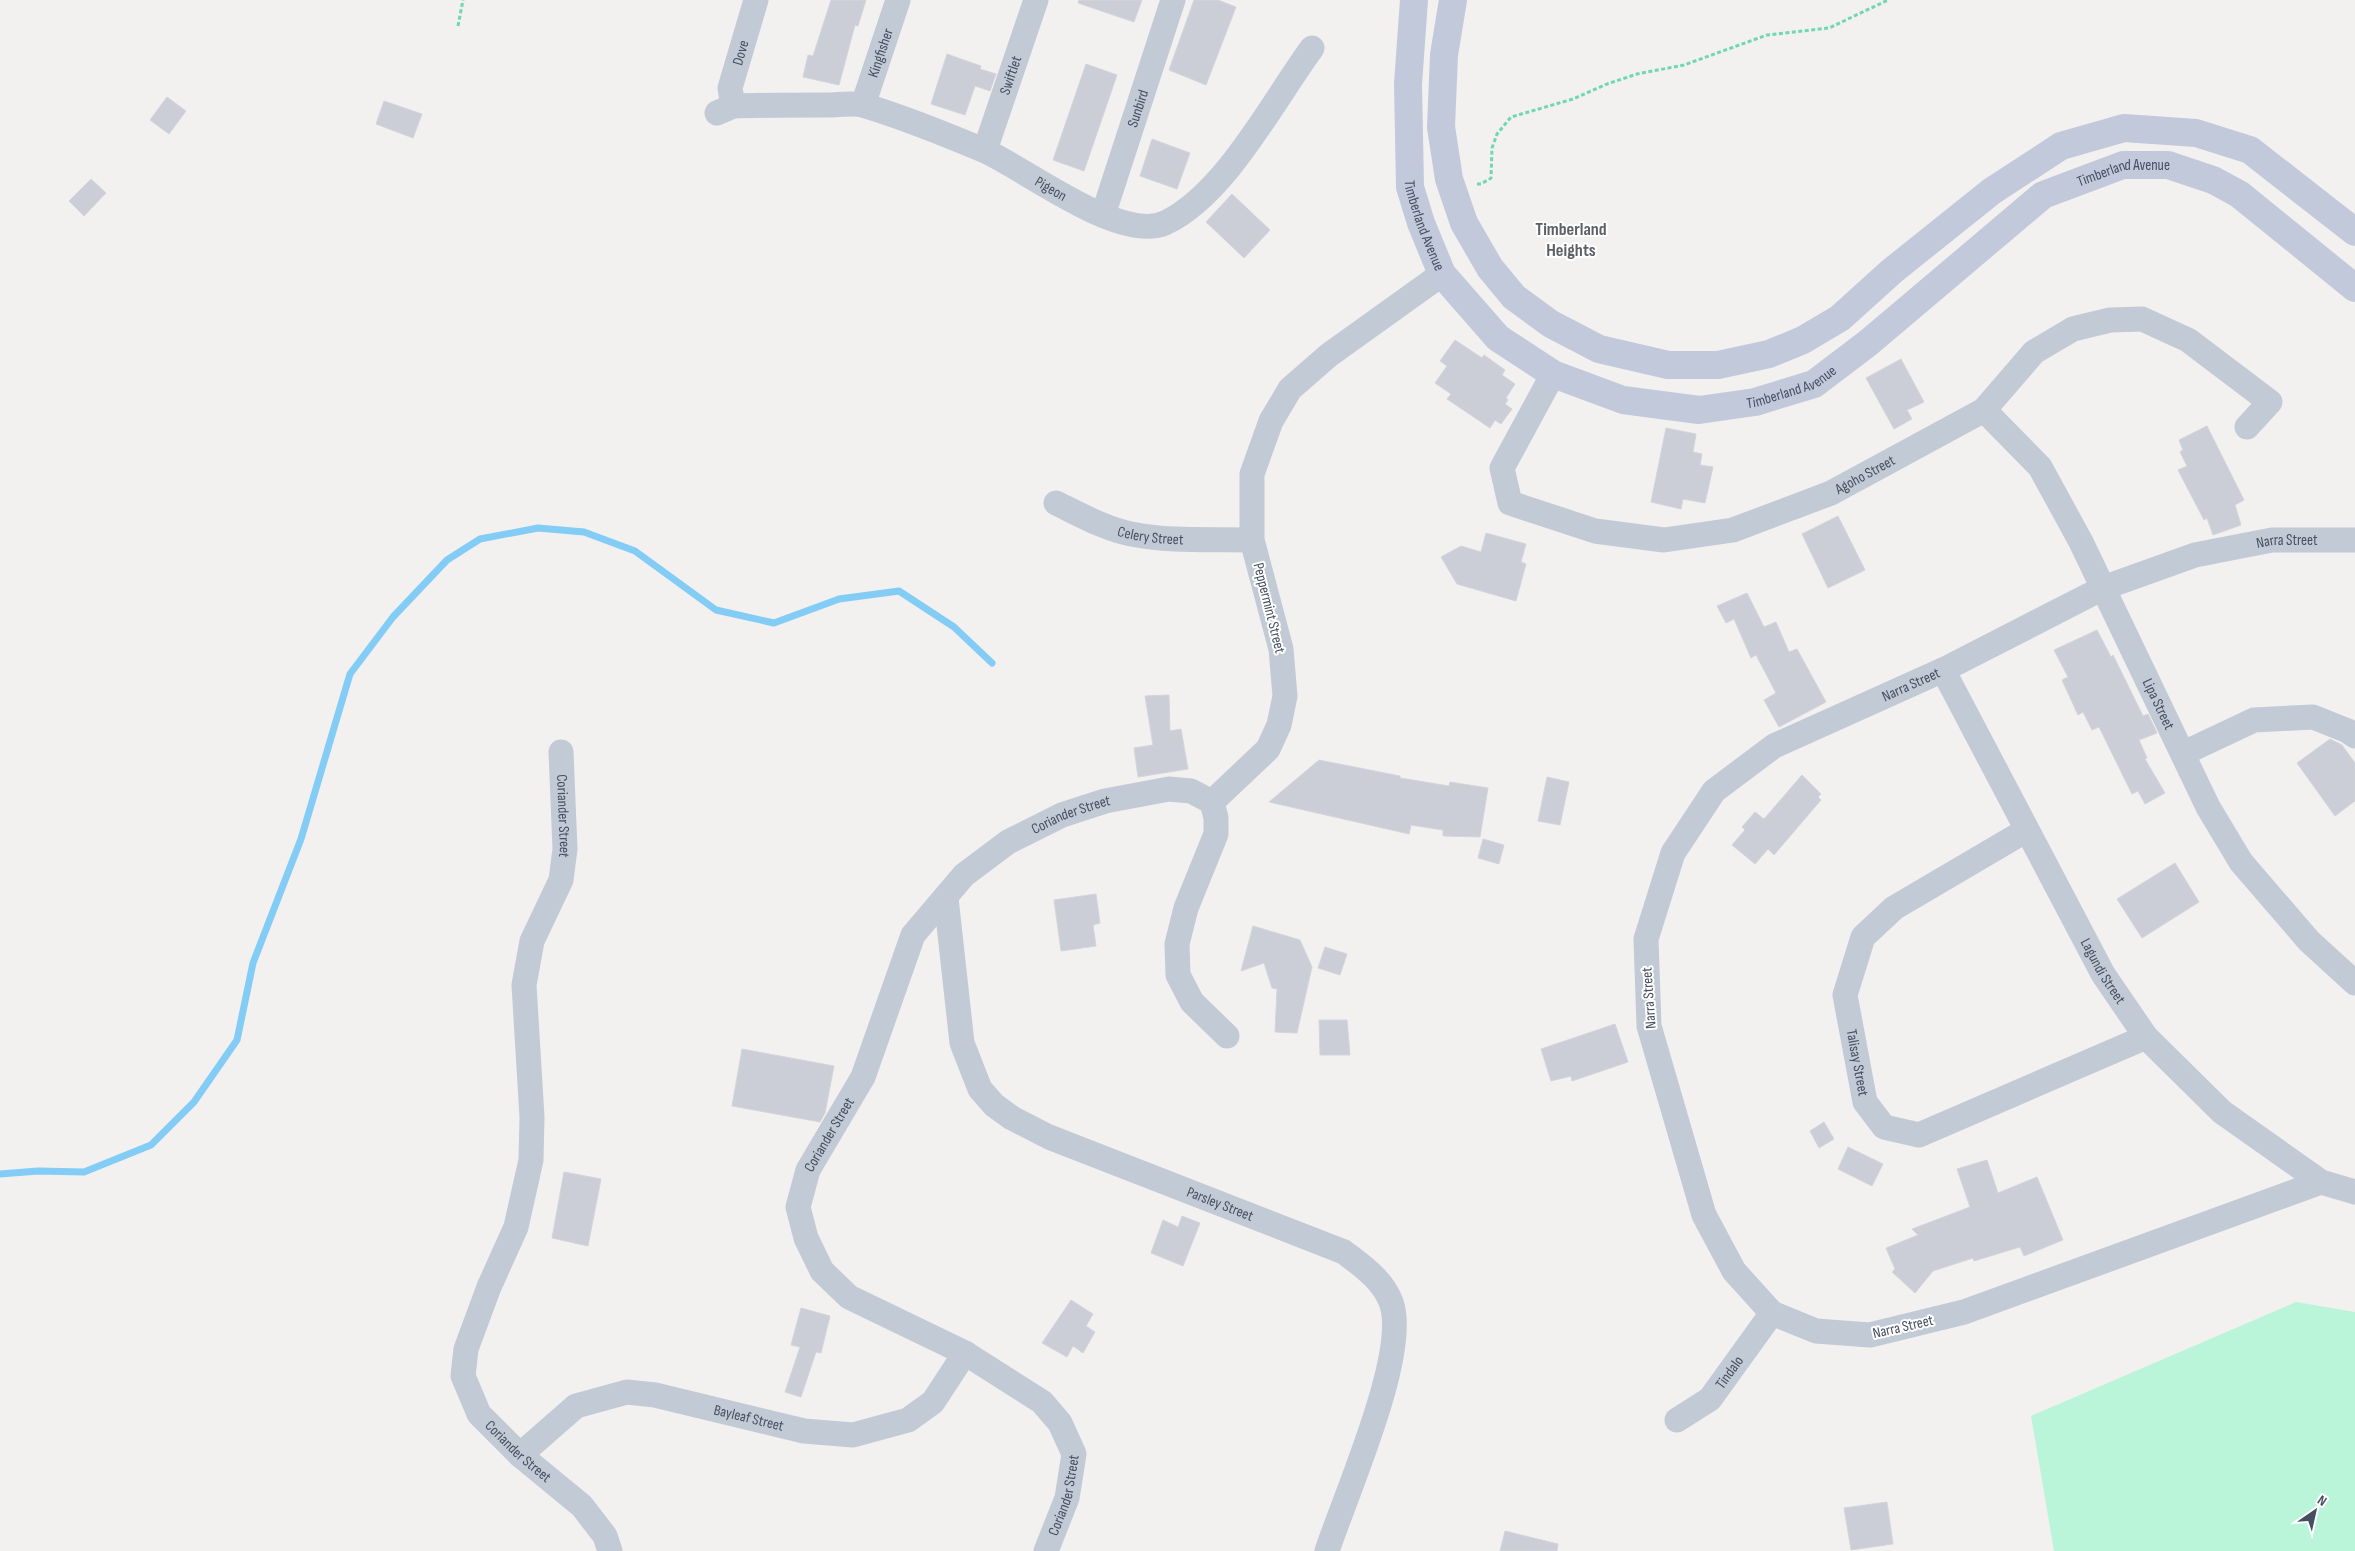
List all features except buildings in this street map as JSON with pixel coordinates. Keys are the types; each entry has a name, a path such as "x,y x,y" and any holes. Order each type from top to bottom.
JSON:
{"street":[{"name":"Dove","path":"725,110 756,0"},
{"name":"Kingfisher","path":"863,105 898,0"},
{"name":"Swiftlet","path":"984,150 1036,0"},
{"name":"Sunbird","path":"1103,215 1173,0"},
{"name":"Timberland Avenue","path":"1414,0 1408,84 1410,187 1421,223 1442,274 1498,338 1553,374 1623,400 1699,410 1756,402 1814,384 1868,342 2043,195 2123,165 2168,165 2213,180 2240,194 2355,288"},
{"path":"1453,0 1444,56 1441,127 1449,179 1464,223 1490,268 1514,297 1551,324 1599,349 1668,365 1718,365 1769,354 1803,340 1840,318 1892,271 1992,191 2061,146 2124,128 2196,133 2250,150 2355,232"},
{"name":"Pigeon","path":"725,110 863,105 984,150 1047,187 1103,215 1136,227 1164,224 1203,198 1253,136 1289,79 1312,48"},
{"path":"1892,271 1915,302"},
{"name":"Peppermint Street","path":"1212,802 1268,749 1279,725 1284,696 1281,648 1252,540 1252,474 1271,421 1290,389 1329,355 1442,274"},
{"name":"Agoho Street","path":"1553,374 1502,468 1510,503 1595,531 1664,540 1733,530 1831,493 1984,410 2034,352 2073,329 2110,320 2142,319 2188,340 2270,402 2247,427"},
{"name":"Lipa Street","path":"1984,410 2040,467 2103,588 2184,752 2208,807 2241,862 2308,941 2355,983"},
{"name":"Celery Street","path":"1056,503 1084,517 1131,534 1178,538 1252,540"},
{"name":"Narra Street","path":"2321,1182 1964,1312 1870,1335 1816,1331 1772,1313 1734,1271 1704,1215 1649,1026 1646,939 1673,853 1714,791 1774,746 1943,670 2103,588 2195,556 2272,540 2355,540"},
{"name":"Lagundi Street","path":"1943,670 2025,830 2103,974 2146,1037 2222,1112 2321,1182 2355,1192"},
{"path":"2184,752 2254,720 2313,717 2348,730 2355,736"},
{"name":"Coriander Street","path":"561,752 565,849 562,872 532,941 524,985 532,1117 531,1160 516,1227 488,1287 466,1348 464,1376 479,1414 520,1456 582,1506 605,1536 610,1551"},
{"name":"Coriander Street","path":"1046,1551 1067,1498 1074,1454 1060,1423 1042,1402 965,1354 849,1297 822,1271 806,1238 798,1207 808,1170 863,1077 914,935 964,875 1008,842 1062,815 1105,801 1169,788 1191,791 1212,802"},
{"path":"1212,802 1216,834 1184,917 1177,944 1178,975 1192,1002 1227,1036"},
{"name":"Talisay Street","path":"2025,830 1894,908 1863,937 1845,996 1865,1102 1884,1127 1919,1135 2146,1037"},
{"name":"Parsley Street","path":"946,898 962,1043 980,1088 994,1105 1012,1118 1049,1137 1344,1252 1374,1275 1391,1302 1395,1335 1388,1375 1327,1551"},
{"name":"Tindalo","path":"1676,1420 1710,1399 1772,1313"},
{"name":"Bayleaf Street","path":"520,1456 576,1406 628,1392 655,1395 804,1431 853,1434 908,1420 927,1407 933,1402 965,1354"}],"path":[{"path":"458,26 463,0"},
{"path":"1449,179 1481,184 1491,178 1492,148 1497,134 1506,121 1518,114 1562,103 1637,74 1684,65 1768,36 1820,31 1888,0"}],"green space":[{"path":"2296,1302 2355,1312 2355,1551 2054,1551 2031,1416"}],"waterway":[{"path":"0,1174 38,1171 84,1172 151,1145 194,1102 237,1040 253,963 301,839 350,674 393,617 447,560 480,539 538,528 584,532 635,551 716,610 774,623 839,599 899,591 954,627 992,663"}],"district":[{"name":"Timberland Heights","path":"1571,239"}]}
